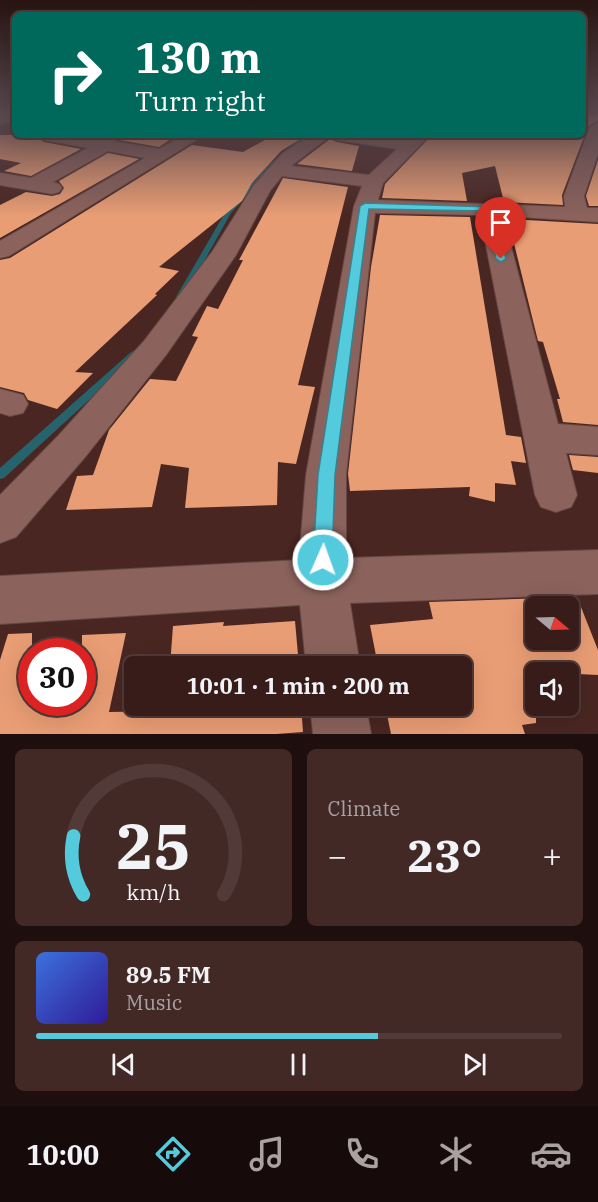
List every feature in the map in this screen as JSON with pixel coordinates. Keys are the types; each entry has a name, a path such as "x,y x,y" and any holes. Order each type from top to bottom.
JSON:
{"street":[{"path":"33,185 103,147"},
{"path":"113,147 161,155"},
{"path":"0,251 175,147"},
{"path":"0,524 72,446 155,348 223,255 261,189 290,157 304,147"},
{"path":"332,656 322,581 326,475 369,193 410,147"},
{"path":"589,214 573,199 592,164 595,147"},
{"path":"277,170 369,193 490,209 589,214"},
{"path":"0,178 93,196"},
{"path":"490,209 556,495"},
{"path":"542,437 598,441"},
{"path":"0,600 322,581 598,572"},
{"path":"340,716 342,734"}],"building":[{"path":"0,147 81,149 31,176 4,171 21,163 0,159"},
{"path":"188,147 243,152 252,147 287,147 252,183 242,201 159,267 179,271 155,294 157,295 75,372 93,373 57,409 28,400 24,393 0,387 0,260 10,258"},
{"path":"319,147 359,147 352,171 297,164"},
{"path":"420,147 580,147 562,195 563,205 504,202 495,166 462,173 467,201 382,198 385,184"},
{"path":"108,153 139,159 0,238 0,205 26,192 52,196 60,194 64,188 59,181"},
{"path":"598,160 598,206 589,206 586,196"},
{"path":"283,178 348,187 298,385 315,387 296,464 278,462 277,505 185,508 189,468 161,464 152,507 66,510 77,476 93,475 109,430 150,379 176,381 198,337 192,336 207,306 218,309 243,260 239,260"},
{"path":"380,215 470,217 506,435 521,437 526,463 511,461 516,485 495,483 495,502 469,496 470,487 350,491 348,474 371,267"},
{"path":"508,219 598,224 598,425 563,422 557,399 560,399 543,342 538,341"},
{"path":"569,455 598,457 598,473 573,470"},
{"path":"525,599 525,650 579,650 579,602 598,650 598,675 579,674 579,662 525,662 525,716 536,716 536,723 522,725 525,734 391,734 387,716 472,716 472,656 376,656 370,625 433,619 429,602"},
{"path":"295,621 298,656 171,656 173,626 224,622 223,626"},
{"path":"32,633 32,638 18,638 18,716 96,716 96,638 82,638 82,635 126,633 109,712 124,712 124,716 302,716 303,732 276,734 0,734 0,660 8,634"}],"waterway":[{"path":"180,297 228,212 273,164 293,147"},
{"path":"0,475 134,354"}],"route":[{"path":"323,560 326,475 365,206 490,209 501,259"}]}
